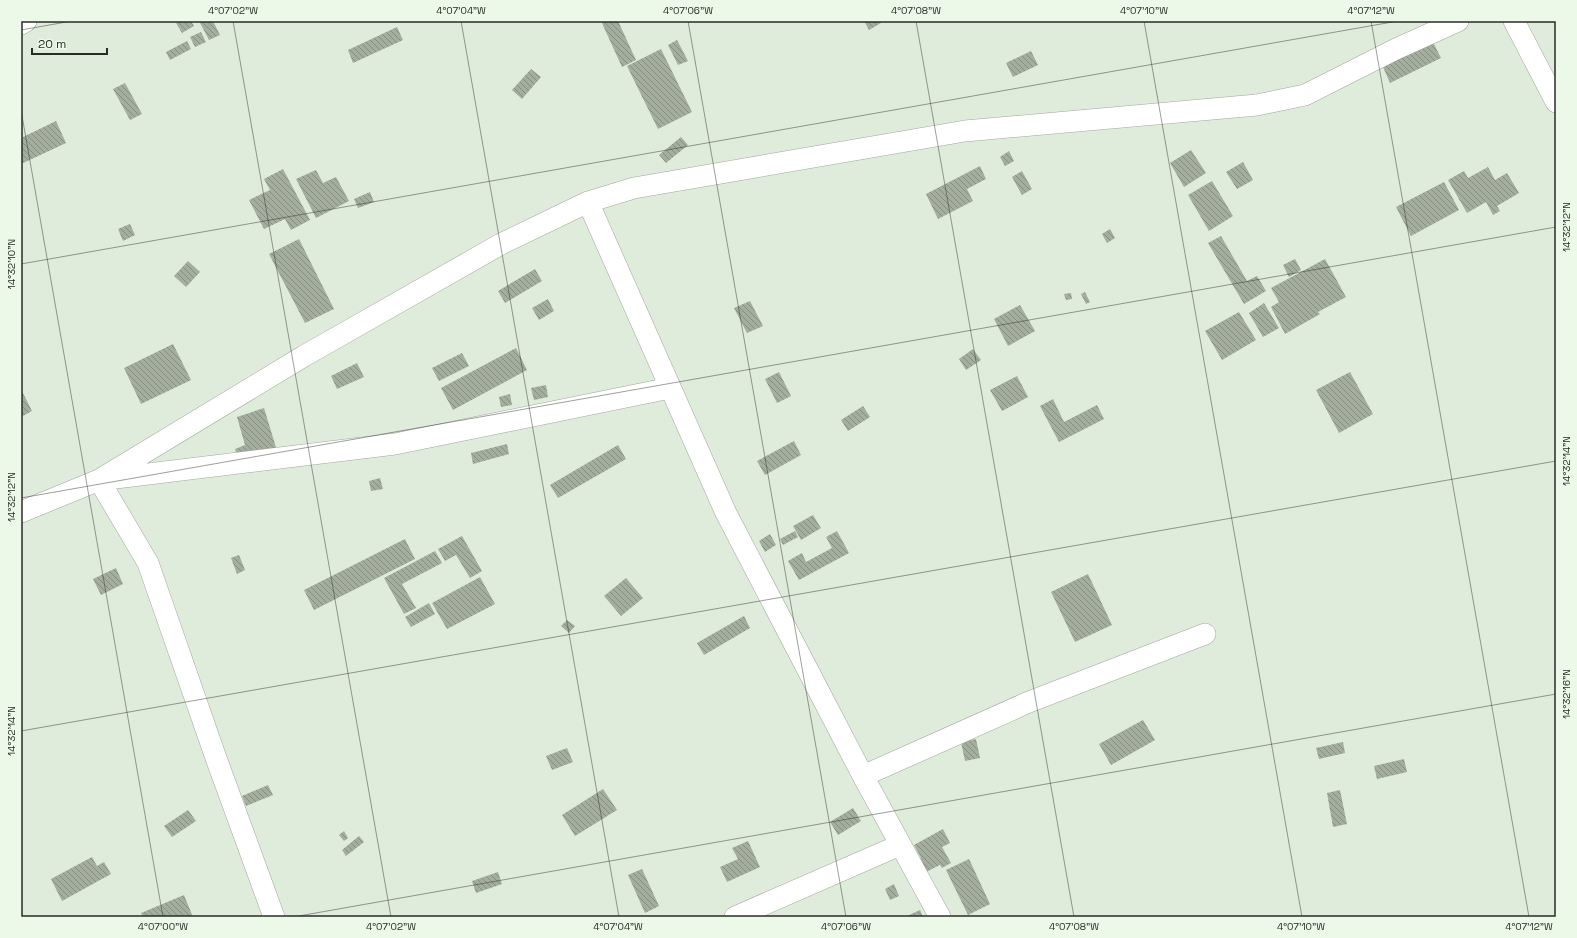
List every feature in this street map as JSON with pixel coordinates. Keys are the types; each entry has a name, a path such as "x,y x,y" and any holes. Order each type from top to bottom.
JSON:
{"street":[{"path":"21,24 26,21"},
{"path":"21,512 99,480 311,352 501,244 588,202 634,188 965,130 1257,105 1305,95 1396,49 1458,21"},
{"path":"1514,21 1556,102"},
{"path":"588,202 726,513 863,776 940,917"},
{"path":"99,480 395,444 670,388"},
{"path":"99,480 148,563 216,758 274,917"},
{"path":"863,776 1029,702 1205,634"},
{"path":"735,917 900,845"}],"building":[{"path":"179,21 191,21 194,26 182,33 176,23"},
{"path":"199,21 213,21 220,35 209,40"},
{"path":"601,21 618,21 636,60 622,67"},
{"path":"864,21 879,21 881,23 869,30"},
{"path":"397,27 403,40 353,63 348,50"},
{"path":"201,32 206,42 195,47 190,37"},
{"path":"677,40 688,61 678,65 668,45"},
{"path":"187,41 191,49 170,60 166,52"},
{"path":"1433,42 1441,58 1390,83 1383,67"},
{"path":"661,49 692,112 658,129 627,66"},
{"path":"1031,51 1038,65 1013,77 1006,63"},
{"path":"531,69 541,77 522,99 512,90"},
{"path":"125,83 142,114 130,120 113,89"},
{"path":"56,121 66,143 21,164 21,138"},
{"path":"681,137 688,145 666,163 659,155"},
{"path":"1191,150 1206,173 1184,187 1170,163"},
{"path":"1009,151 1014,161 1005,166 1000,157"},
{"path":"1243,162 1253,180 1237,189 1226,172"},
{"path":"980,166 986,179 967,189 973,201 938,219 926,194"},
{"path":"1488,167 1495,180 1507,173 1519,193 1497,206 1500,211 1493,215 1486,202 1467,213 1448,180 1464,171 1468,178"},
{"path":"283,169 310,220 291,230 285,219 264,229 249,200 270,190 264,179"},
{"path":"316,170 323,183 336,177 349,201 316,218 296,179"},
{"path":"1022,171 1032,189 1022,195 1012,177"},
{"path":"1212,181 1233,216 1209,231 1188,195"},
{"path":"1444,182 1459,210 1411,236 1396,207"},
{"path":"370,192 374,202 358,208 354,199"},
{"path":"130,224 135,235 123,241 118,229"},
{"path":"1110,229 1115,238 1107,243 1102,234"},
{"path":"1221,236 1247,281 1257,276 1266,291 1244,304 1208,243"},
{"path":"299,239 334,309 305,323 269,254"},
{"path":"1295,259 1301,270 1289,277 1283,265"},
{"path":"1325,259 1346,297 1318,312 1320,314 1285,334 1271,307 1279,302 1271,288"},
{"path":"188,261 200,272 186,287 174,276"},
{"path":"535,269 542,281 505,303 498,291"},
{"path":"1085,292 1090,302 1086,304 1081,294"},
{"path":"1071,293 1072,299 1066,300 1064,294"},
{"path":"548,299 554,311 539,320 532,308"},
{"path":"750,301 763,326 747,333 734,308"},
{"path":"1264,303 1279,328 1263,337 1249,313"},
{"path":"1020,305 1035,331 1008,346 994,319"},
{"path":"1239,312 1256,340 1222,360 1205,331"},
{"path":"173,344 191,380 141,404 124,368"},
{"path":"516,348 527,370 453,410 441,388"},
{"path":"973,349 981,360 966,370 959,359"},
{"path":"462,353 469,366 439,381 432,368"},
{"path":"357,363 364,377 337,389 331,376"},
{"path":"779,372 791,396 777,403 765,379"},
{"path":"1350,372 1373,414 1339,433 1316,390"},
{"path":"1017,376 1028,397 1002,411 990,390"},
{"path":"546,385 548,397 534,400 531,388"},
{"path":"21,389 32,411 21,417"},
{"path":"510,394 512,405 501,407 499,397"},
{"path":"1053,399 1064,422 1097,405 1104,419 1059,442 1040,406"},
{"path":"863,406 870,417 848,431 841,420"},
{"path":"264,408 278,454 240,465 235,449 245,445 237,417"},
{"path":"794,441 801,455 765,475 757,461"},
{"path":"507,444 509,454 473,464 471,453"},
{"path":"618,445 626,459 558,498 550,485"},
{"path":"380,478 383,489 371,491 369,481"},
{"path":"813,515 821,528 801,540 793,526"},
{"path":"795,531 798,537 783,545 780,539"},
{"path":"837,531 849,553 799,580 788,561 802,553 806,562 832,548 826,537"},
{"path":"770,534 776,545 765,552 759,541"},
{"path":"462,536 482,571 470,578 456,555 445,561 438,549"},
{"path":"405,539 415,559 314,610 304,590"},
{"path":"435,551 442,563 402,584 416,608 404,614 384,578"},
{"path":"239,555 245,570 237,574 231,558"},
{"path":"116,568 123,584 101,595 93,579"},
{"path":"1088,574 1112,625 1075,642 1051,592"},
{"path":"480,577 495,604 447,629 432,603"},
{"path":"626,578 643,598 621,616 604,596"},
{"path":"429,603 435,614 411,627 405,617"},
{"path":"744,616 750,628 704,655 697,643"},
{"path":"567,620 575,626 569,633 561,626"},
{"path":"1143,720 1155,740 1111,765 1099,744"},
{"path":"976,739 980,758 965,761 961,742"},
{"path":"1343,742 1345,753 1319,759 1316,748"},
{"path":"567,748 573,762 552,770 546,756"},
{"path":"1404,759 1407,772 1377,779 1374,766"},
{"path":"268,785 273,795 246,806 242,796"},
{"path":"603,789 617,810 575,836 562,815"},
{"path":"1340,790 1347,824 1333,827 1327,793"},
{"path":"853,808 861,821 838,835 830,822"},
{"path":"188,810 196,821 172,837 164,826"},
{"path":"943,829 950,843 942,847 951,863 942,868 940,865 926,872 914,845"},
{"path":"344,831 348,838 344,841 339,835"},
{"path":"359,836 364,842 346,856 342,850"},
{"path":"748,841 760,867 727,882 720,867 738,859 732,848"},
{"path":"92,857 97,866 104,862 111,874 62,901 51,879"},
{"path":"969,859 990,904 968,915 946,870"},
{"path":"642,869 659,906 645,913 628,875"},
{"path":"498,872 502,884 476,893 472,881"},
{"path":"894,884 899,896 890,900 885,889"},
{"path":"184,895 193,917 143,917 141,913"},
{"path":"920,910 923,917 905,917"}]}
